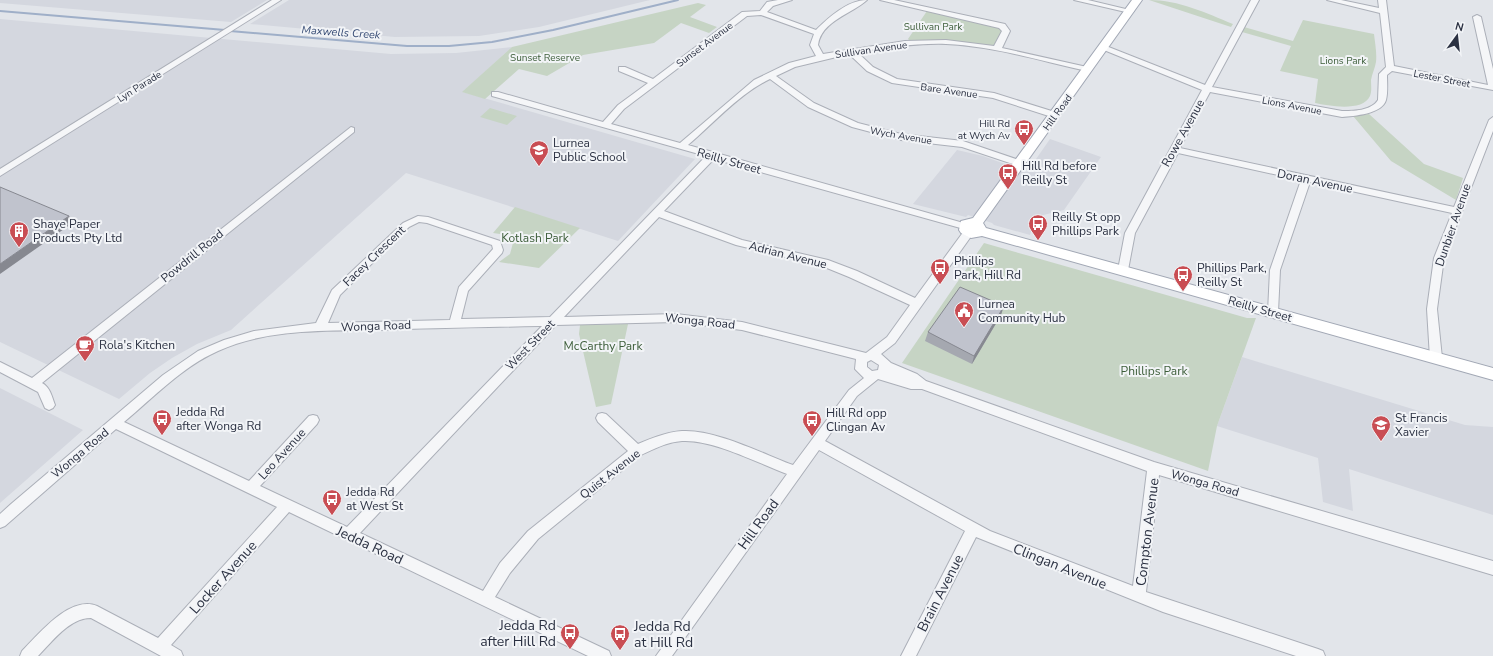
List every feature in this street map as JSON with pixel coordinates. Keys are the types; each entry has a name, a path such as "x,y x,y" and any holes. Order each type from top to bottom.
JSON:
{"main road":[{"name":"Hill Road","path":"972,228 1137,0"},
{"name":"Reilly Street","path":"972,228 1493,374"}],"street":[{"name":"Lyn Parade","path":"0,172 277,0"},
{"path":"762,13 770,4 788,0"},
{"path":"820,57 814,48 813,42 818,33 845,10 863,0"},
{"path":"884,0 1000,25 1006,31 998,49"},
{"path":"1078,0 1130,10"},
{"name":"Rowe Avenue","path":"1123,270 1130,233 1255,0"},
{"path":"1331,0 1382,11"},
{"path":"1382,0 1382,11 1390,68"},
{"name":"Sunset Avenue","path":"605,125 621,107 741,16 748,13 762,13 818,33"},
{"path":"1477,17 1493,88"},
{"name":"Sullivan Avenue","path":"681,147 748,88 770,75 792,65 820,57 851,51 899,44 932,42 964,44 998,49 1087,69"},
{"name":"Lions Avenue","path":"1103,48 1207,89 1331,112 1352,114 1368,111 1379,105 1382,100 1383,74 1390,68"},
{"name":"Bare Avenue","path":"851,51 870,69 895,80 994,96 1055,114"},
{"name":"Lester Street","path":"1390,68 1493,88"},
{"path":"622,69 654,82"},
{"name":"Wych Avenue","path":"770,75 811,105 855,125 890,134 963,144 1019,164"},
{"name":"Reilly Street","path":"495,94 711,156 972,228"},
{"name":"Dunbier Avenue","path":"1436,358 1432,310 1439,258 1456,211 1493,120"},
{"name":"Powdrill Road","path":"34,383 351,130"},
{"name":"Doran Avenue","path":"1174,149 1456,211"},
{"name":"West Street","path":"349,535 711,156"},
{"path":"1273,312 1275,270 1306,179"},
{"name":"Adrian Avenue","path":"656,212 740,243 824,263 853,274 918,304"},
{"name":"Facey Crescent","path":"320,328 336,293 406,225 418,219 428,220 496,243 498,250 463,290 454,324"},
{"name":"Hill Road","path":"663,656 972,228"},
{"name":"Wonga Road","path":"0,522 114,423 185,364 212,348 259,333 279,329 652,317 696,319 766,331 814,345 873,366 911,384 922,384 1154,468 1493,568"},
{"path":"0,367 34,383 43,389 49,405"},
{"path":"602,418 638,451"},
{"name":"Leo Avenue","path":"250,489 313,420"},
{"name":"Jedda Road","path":"114,423 250,489 604,656"},
{"name":"Quist Avenue","path":"486,600 505,568 533,535 638,451 658,441 682,436 699,437 719,442 796,472"},
{"name":"Clingan Avenue","path":"817,443 973,530 1139,596 1318,656"},
{"name":"Compton Avenue","path":"1139,596 1154,468"},
{"name":"Locker Avenue","path":"160,647 286,506"},
{"name":"Brain Avenue","path":"908,656 973,530"},
{"path":"27,656 66,619 80,611 92,611 176,656"}],"shaded area":[{"path":"0,0 267,0 231,22 0,3"},
{"path":"289,0 650,0 539,27 479,36 395,37 250,24"},
{"path":"0,19 391,54 456,53 512,47 463,92 695,159 618,241 406,173 231,330 197,344 172,358 150,373 119,399 0,342"},
{"path":"1050,139 1101,157 1064,210 1035,217 1030,235 994,225 968,215 966,217 913,204 957,150 983,156 1027,172"},
{"name":"St Francis Xavier","path":"1242,357 1465,425 1493,427 1493,515 1349,469 1353,511 1323,502 1318,458 1217,426"},
{"path":"0,388 83,430 0,503"}],"green space":[{"path":"1149,0 1171,2 1182,5 1233,24 1231,27"},
{"name":"Sunset Reserve","path":"698,3 706,5 690,17 717,27 709,33 681,23 654,43 583,55 547,76 519,69 485,99 462,92 512,47"},
{"name":"Sullivan Park","path":"927,11 1001,28 1003,31 995,45 991,46 939,40 910,41 908,39"},
{"name":"Lions Park","path":"1303,20 1374,34 1376,62 1371,80 1371,94 1366,101 1353,106 1345,107 1315,103 1318,79 1280,71 1291,46 1242,32 1244,27 1293,41"},
{"path":"490,108 517,116 507,125 480,117"},
{"path":"1369,114 1424,164 1463,178 1456,200 1391,161 1353,116"},
{"name":"Kotlash Park","path":"515,207 580,228 539,268 499,262 510,254 513,243 507,235 493,233"},
{"name":"Phillips Park","path":"984,243 1247,318 1256,318 1217,426 1208,471 902,363"},
{"name":"McCarthy Park","path":"628,324 611,404 596,407 579,334 580,325"}],"building":[{"name":"Shaye Paper Products Pty Ltd","path":"0,187 69,216 0,264"},
{"name":"Lurnea Community Hub","path":"960,287 1004,306 974,356 928,332"}],"waterway":[{"name":"Maxwells Creek","path":"230,31 407,46 449,46 492,42 553,30 678,0"},
{"name":"Maxwells Creek","path":"0,11 225,30"}],"place":[{"name":"Hill Rd at Wych Av","path":"1024,146"},
{"name":"Lurnea Public School","path":"539,167"},
{"name":"Hill Rd before Reilly St","path":"1008,190"},
{"name":"Reilly St opp Phillips Park","path":"1038,241"},
{"name":"Shaye Paper Products Pty Ltd","path":"19,248"},
{"name":"Phillips Park, Hill Rd","path":"940,285"},
{"name":"Phillips Park, Reilly St","path":"1183,292"},
{"name":"Lurnea Community Hub","path":"964,328"},
{"name":"Rola's Kitchen","path":"85,362"},
{"name":"Jedda Rd after Wonga Rd","path":"162,436"},
{"name":"Hill Rd opp Clingan Av","path":"812,437"},
{"name":"St Francis Xavier","path":"1381,442"},
{"name":"Jedda Rd at West St","path":"332,516"},
{"name":"Jedda Rd after Hill Rd","path":"570,650"},
{"name":"Jedda Rd at Hill Rd","path":"620,651"}]}
